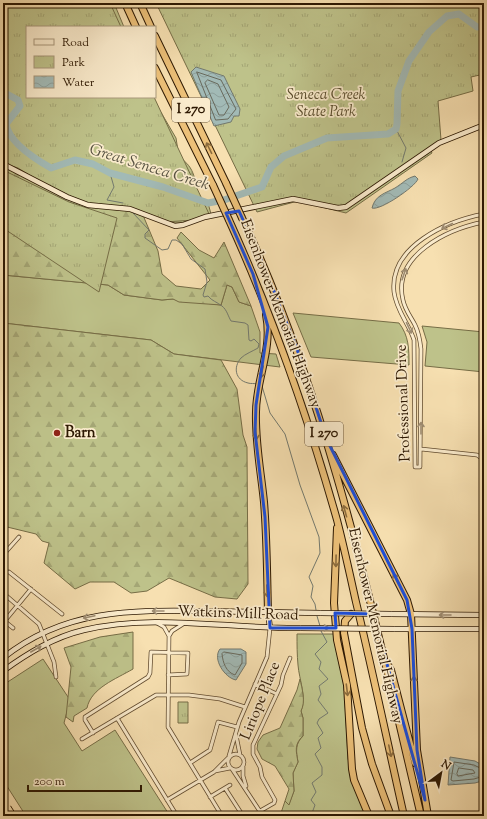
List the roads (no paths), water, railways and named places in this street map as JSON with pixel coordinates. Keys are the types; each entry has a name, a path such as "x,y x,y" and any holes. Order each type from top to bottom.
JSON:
{"highway":[{"path":"125,3 136,26"},
{"path":"140,3 151,26"},
{"name":"I 270","path":"156,38 226,183 264,266 297,349 326,438 383,658 421,816"},
{"name":"Eisenhower Memorial Highway","path":"156,70 213,185 253,274 284,353 309,425 338,522 404,816"},
{"path":"263,300 268,327 267,349 258,395 255,432 261,470 265,517 268,612"},
{"path":"326,438 407,600 411,614 417,750 425,800"},
{"path":"338,522 334,604 337,640 347,685 352,769 354,780 369,816"},
{"path":"351,614 347,617 344,630 362,727 372,764 391,816"},
{"name":"I 270","path":"383,658 391,670 428,816"}],"main road":[{"path":"3,164 67,197 88,205 130,209 175,226 183,225 205,217 293,199 338,208 346,207 439,143 484,125"},
{"name":"Watkins Mill Road","path":"3,658 43,632 71,622 128,611 484,615"},
{"path":"268,612 270,628"},
{"name":"Watkins Mill Road","path":"3,671 47,643 95,628 124,623 344,630 484,629"}],"street":[{"name":"Professional Drive","path":"484,214 447,226 412,246 404,256 396,276 394,293 398,306 414,340 415,467 420,467 421,449 420,335 405,308 401,288 402,281 406,268 413,258 424,248 462,228 484,222"},
{"path":"421,449 477,455 484,460"},
{"path":"3,555 19,537"},
{"path":"9,572 62,614"},
{"path":"13,628 3,621 31,589"},
{"path":"3,593 36,620 47,643 55,668 56,677"},
{"path":"157,623 164,627 169,636"},
{"path":"183,624 172,630 169,636 168,727 222,816"},
{"path":"263,816 247,790 228,764 237,727 268,651 270,628"},
{"path":"93,733 85,720 86,716 148,678 152,652 188,653 188,672 185,675 168,675"},
{"name":"Liriope Place","path":"260,811 274,803 275,800 262,777 260,767 253,754 253,745 277,694 290,658"},
{"path":"288,662 292,664"},
{"path":"255,684 277,694"},
{"path":"82,739 154,696 168,694 194,695 224,699 246,707"},
{"path":"117,718 177,816"},
{"path":"190,763 210,750 218,722 237,727"},
{"path":"235,734 240,755 243,758 243,776 247,790"},
{"path":"167,800 214,772 234,753 240,755"},
{"path":"214,772 239,769 243,765"},
{"path":"210,797 230,785"},
{"path":"225,788 243,816"}],"water":[{"path":"196,67 224,76 240,109 239,116 234,116 231,122 214,126 191,72"},
{"path":"415,176 418,179 411,187 382,206 372,208 378,197"},
{"path":"220,649 241,649 246,652 246,664 236,680 228,676 221,668 218,658"},
{"path":"450,757 475,761 482,765 484,776 482,781 448,785"}],"waterway":[{"name":"Great Seneca Creek","path":"3,92 18,100 20,106 6,124 12,138 24,150 51,168 75,160 93,164 110,173 163,187 208,203 224,200 262,187 271,167 284,156 327,138 388,134 396,129 398,91 409,61 429,32 447,16 459,14 477,27 484,27"},
{"path":"396,129 406,148 402,162"},
{"path":"110,173 114,187 107,200 123,203"},
{"path":"133,213 149,230 145,234 145,238 162,250 168,249 172,240 176,240 182,244 191,259 205,269 207,282 203,295 204,297 208,296 222,306 231,321 245,323 248,325 249,340 251,341 254,339 259,344 258,348 241,358 236,369 240,379 249,383 257,384"},
{"path":"262,386 270,413 285,434 300,485 319,537 320,553 309,577 313,586 311,597 315,604 316,610"},
{"path":"317,616 320,626"},
{"path":"314,816 312,813 315,805 311,800 316,792 312,783 322,775 322,767 315,754 321,748 318,738 323,733 317,723 319,719 328,713 318,700 321,694 319,686 328,679 319,669 321,662 315,654 327,642 321,631"}],"railway":[{"path":"3,794 17,816"}],"place":[{"name":"Barn","path":"57,433"}],"park label":[{"name":"Seneca Creek State Park","path":"326,104"}]}
